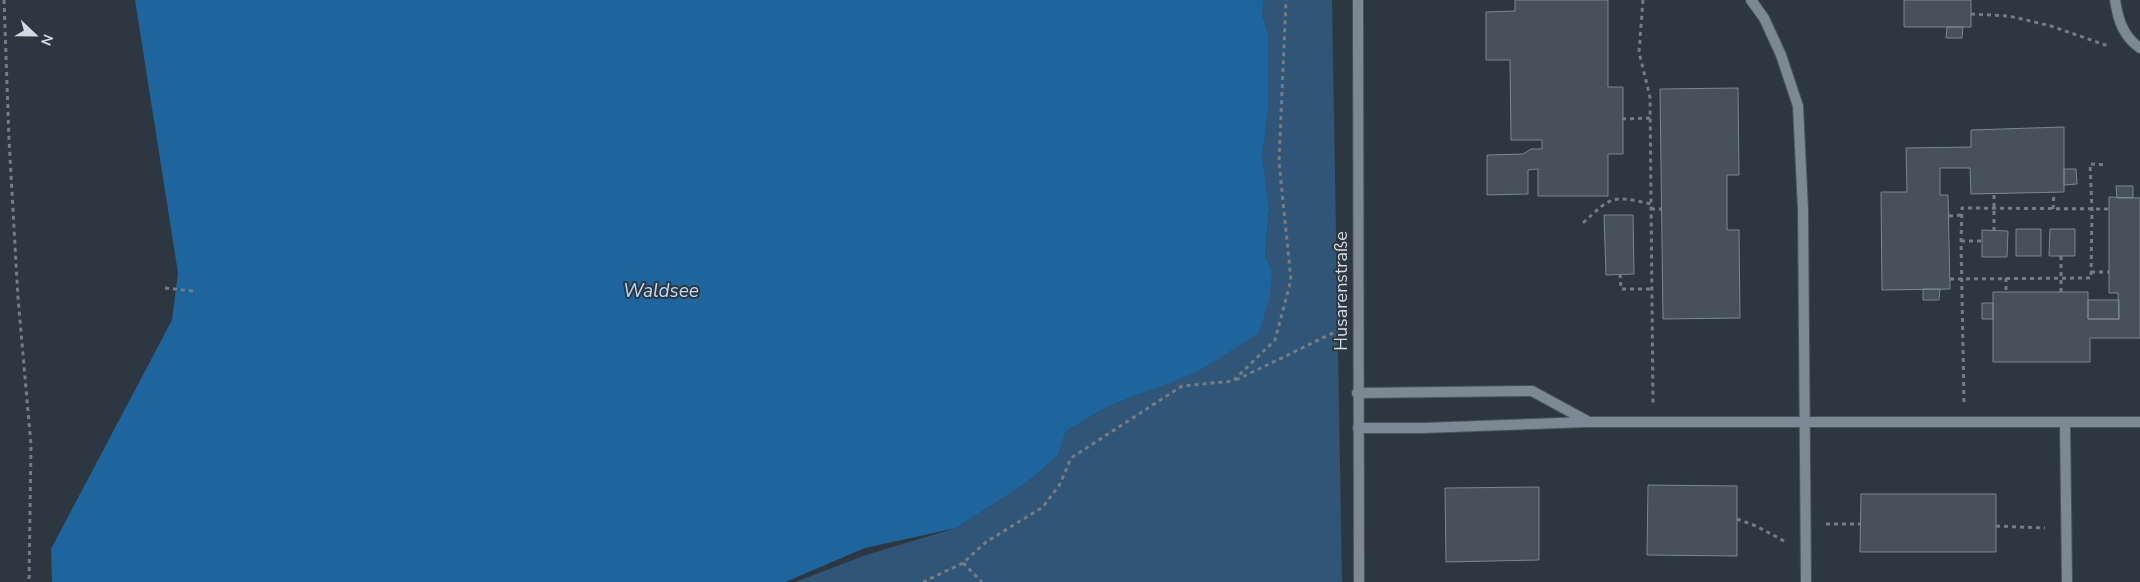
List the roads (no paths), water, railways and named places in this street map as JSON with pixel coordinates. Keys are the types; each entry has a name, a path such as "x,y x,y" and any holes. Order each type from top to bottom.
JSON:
{"street":[{"name":"Husarenstraße","path":"1358,0 1357,393 1359,582"},
{"path":"1751,0 1764,18 1781,55 1798,106 1803,210 1806,582"},
{"path":"2115,0 2117,16 2124,33 2139,47"},
{"path":"1357,393 1532,391 1589,422"},
{"path":"1358,428 1423,428 1589,422 2140,422"},
{"path":"2065,422 2067,582"}],"water":[{"name":"Waldsee","path":"135,0 1264,0 1262,14 1268,34 1268,109 1262,156 1269,209 1265,256 1272,271 1270,295 1259,333 1197,372 1107,407 1066,431 1058,456 1026,483 956,528 865,548 785,582 52,582 51,549 172,320 178,273"}]}
